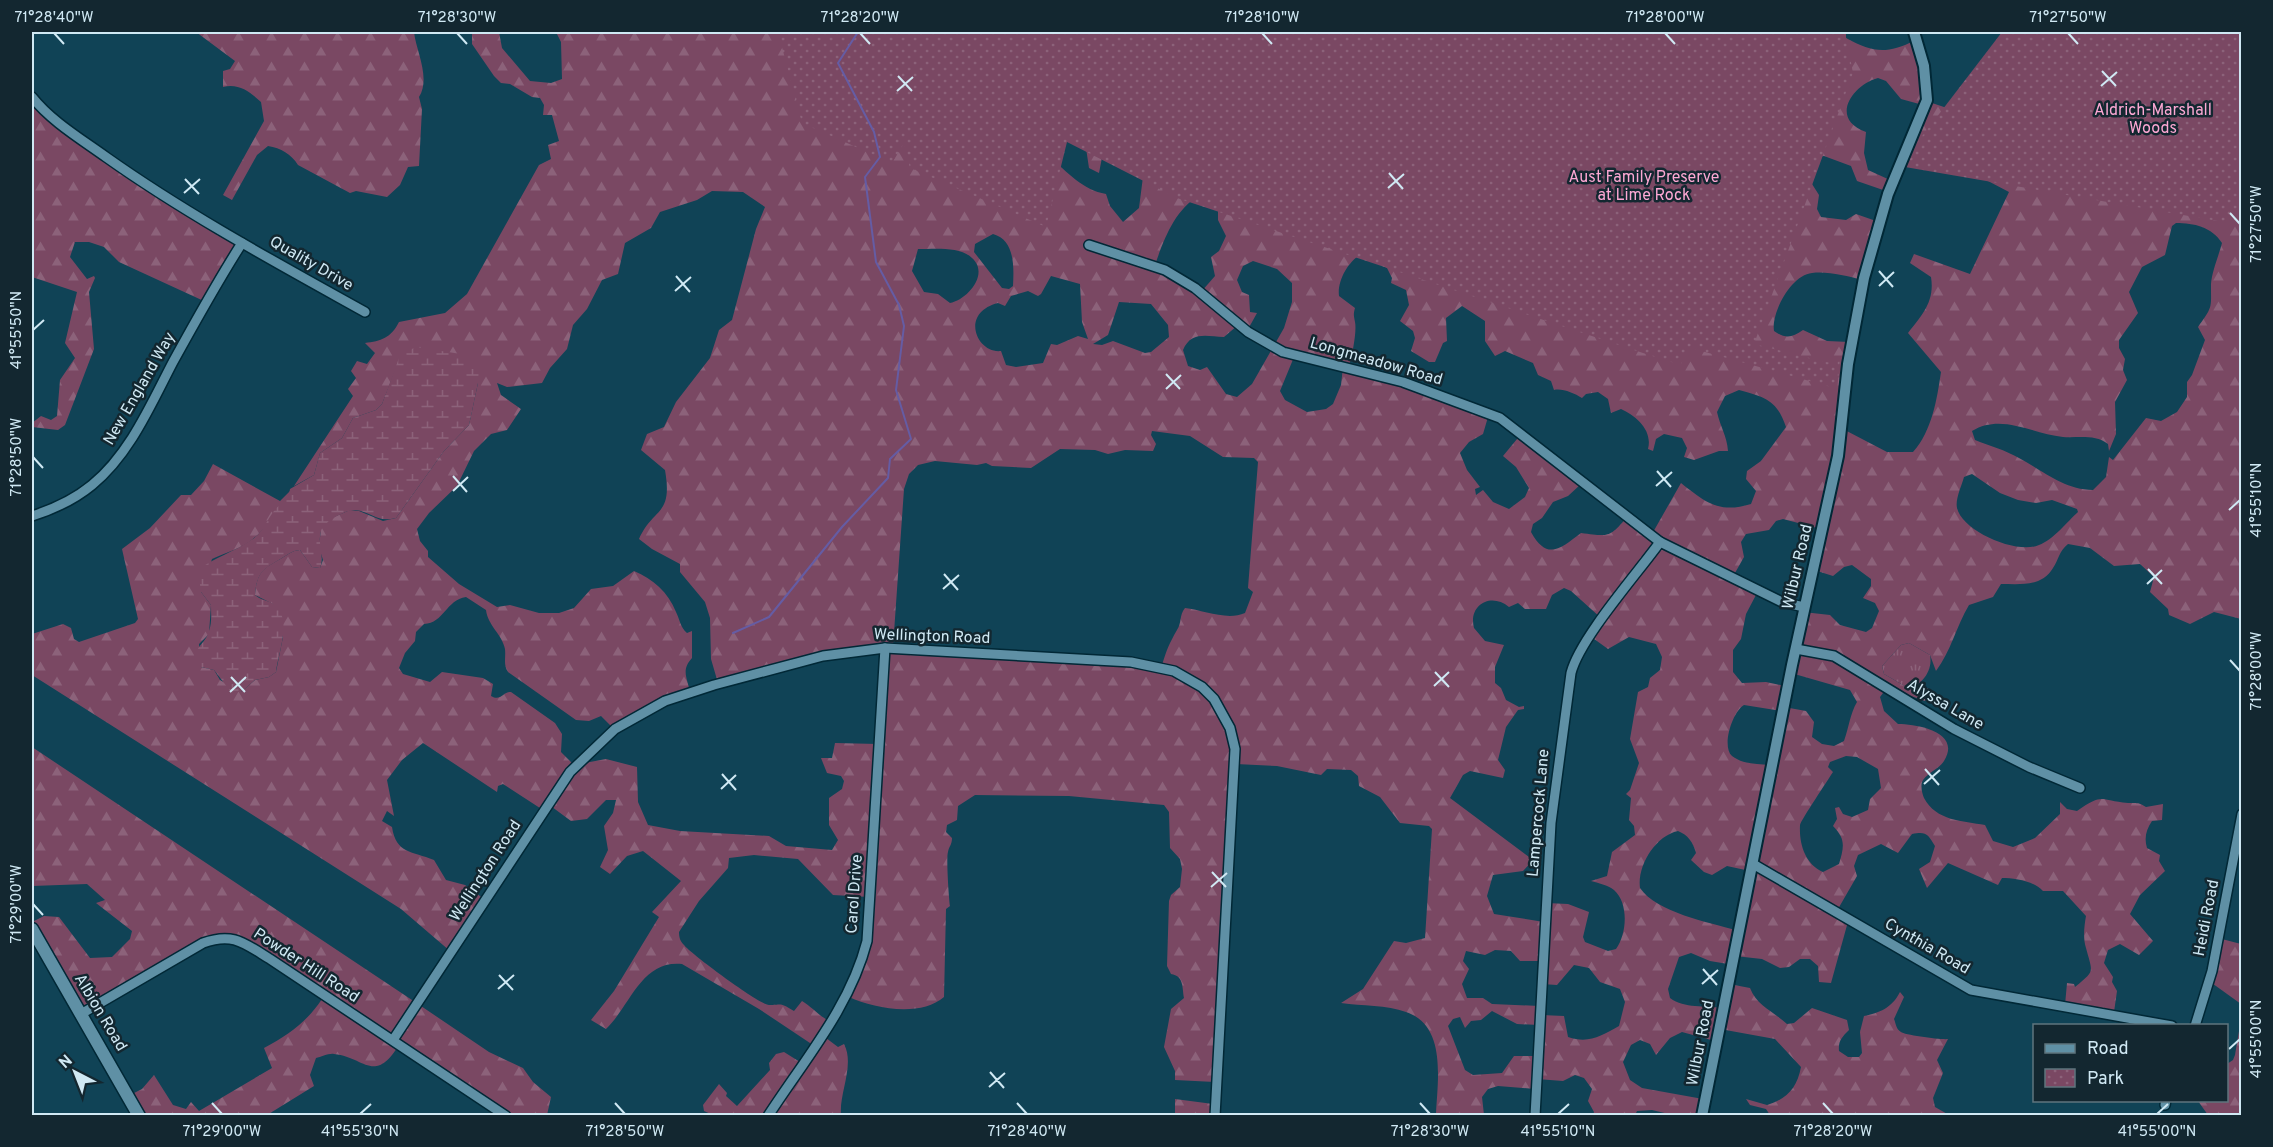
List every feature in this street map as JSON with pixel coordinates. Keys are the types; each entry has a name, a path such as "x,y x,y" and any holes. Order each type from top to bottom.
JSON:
{"main road":[{"name":"Albion Road","path":"32,929 139,1116"}],"street":[{"name":"Wilbur Road","path":"1702,1116 1804,607 1838,456 1848,364 1864,278 1888,194 1927,100 1924,66 1914,32"},
{"name":"Quality Drive","path":"32,97 70,131 137,179 242,243 365,312"},
{"name":"New England Way","path":"32,516 68,502 93,484 120,457 149,409 213,289 242,243"},
{"name":"Longmeadow Road","path":"1089,245 1165,270 1195,288 1248,332 1283,352 1403,382 1500,418 1660,543 1782,602 1804,607"},
{"name":"Lampercock Lane","path":"1535,1116 1550,832 1571,673 1576,658 1590,636 1660,543"},
{"name":"Wellington Road","path":"393,1040 570,772 615,729 665,701 714,685 823,656 885,648 1131,662 1174,671 1202,687 1214,699 1230,728 1236,761 1215,1116"},
{"name":"Carol Drive","path":"768,1116 849,993 860,970 867,941 885,648"},
{"name":"Alyssa Lane","path":"1796,649 1834,656 1954,729 2028,767 2080,788"},
{"name":"Heidi Road","path":"2196,1024 2212,971 2241,814"},
{"name":"Cynthia Road","path":"1753,864 1971,990 2161,1024"},
{"name":"Powder Hill Road","path":"81,1014 203,943 219,937 232,938 270,958 506,1116"}],"green space":[{"path":"196,32 414,32 424,82 419,97 422,109 419,166 408,167 400,185 387,197 356,191 350,193 298,165 285,152 268,146 257,155 232,200 223,195 264,121 261,102 239,87 223,87 223,71 230,69 235,61"},
{"path":"472,32 499,32 502,48 530,81 551,83 562,79 561,42 556,32 1846,32 1846,38 1872,49 1888,50 1914,41 1926,101 1947,108 2241,32 2241,619 2214,612 2190,624 2169,615 2168,609 2150,592 2154,577 2140,564 2114,566 2090,548 2068,544 2043,579 2030,583 2001,584 1993,597 1969,605 1936,671 1930,655 1909,643 1901,645 1882,666 1884,674 1910,689 1921,684 1930,690 1925,701 1894,690 1883,693 1880,697 1884,711 1898,724 1926,728 1942,737 1947,743 1948,751 1944,761 1922,782 1924,798 1929,806 1951,819 1985,825 1993,841 2013,847 2035,838 2060,814 2060,802 2067,809 2077,811 2093,801 2102,799 2137,803 2146,807 2163,804 2162,820 2152,821 2147,831 2146,841 2147,848 2160,855 2159,861 2165,871 2140,895 2130,914 2153,941 2139,955 2120,944 2108,950 2104,963 2113,977 2112,982 2117,991 2114,1012 2065,1005 2067,983 2074,984 2075,987 2089,974 2091,967 2084,941 2086,916 2063,891 2043,891 2030,882 2013,879 2002,878 1998,885 1948,863 1927,888 1919,869 1930,862 1935,846 1926,834 1917,833 1912,834 1898,853 1881,844 1858,855 1854,866 1857,876 1838,909 1849,918 1831,983 1819,982 1818,966 1810,959 1800,959 1789,967 1780,968 1762,959 1735,956 1728,964 1710,961 1691,953 1679,957 1668,989 1670,998 1682,1004 1723,1008 1729,984 1750,988 1761,1004 1787,1024 1794,1023 1812,1008 1847,1020 1849,1030 1841,1039 1839,1051 1848,1057 1859,1057 1862,1053 1860,1032 1864,1016 1885,1009 1900,992 1904,997 1894,1019 1899,1031 1916,1036 1948,1039 1937,1060 1943,1073 1933,1098 1935,1107 1949,1115 1770,1115 1766,1109 1750,1105 1746,1099 1767,1105 1780,1099 1794,1087 1801,1067 1775,1039 1720,1029 1715,1041 1682,1032 1670,1038 1656,1055 1650,1044 1640,1040 1631,1045 1623,1062 1630,1080 1642,1088 1703,1099 1701,1115 1673,1115 1652,1110 1637,1111 1635,1115 1593,1115 1594,1112 1588,1101 1592,1089 1584,1078 1575,1075 1563,1081 1537,1079 1535,1089 1498,1086 1488,1089 1482,1097 1484,1115 1436,1115 1437,1057 1429,1030 1419,1019 1406,1012 1341,1003 1363,989 1394,941 1406,943 1425,938 1432,829 1429,826 1400,823 1380,797 1359,786 1358,776 1351,770 1327,769 1321,775 1277,766 1236,764 1215,1082 1175,1080 1175,1071 1164,1047 1171,1009 1184,998 1180,980 1171,974 1167,966 1169,901 1171,895 1180,887 1182,869 1180,859 1170,848 1169,812 1164,805 1069,796 975,795 958,806 957,820 947,825 946,832 952,838 952,842 947,856 950,906 946,909 944,997 923,1007 884,1008 849,997 860,967 869,897 833,895 798,859 754,855 729,858 728,868 699,901 679,932 681,940 689,950 712,968 763,1003 783,1005 794,1011 802,1001 829,1021 822,1035 838,1047 844,1044 848,1061 841,1115 713,1115 704,1111 703,1105 719,1084 727,1093 726,1096 737,1106 770,1070 769,1063 776,1054 784,1052 800,1062 813,1045 759,1009 682,964 656,969 647,976 606,1029 591,1020 614,991 659,917 652,912 681,881 643,851 627,856 610,874 600,867 608,850 604,826 613,813 616,800 606,800 587,819 571,821 548,804 543,810 503,784 498,786 497,792 423,743 402,760 387,780 394,816 387,811 382,821 392,827 394,836 401,847 434,860 446,880 465,885 484,899 450,951 401,909 32,675 32,634 63,624 71,628 74,639 79,642 135,623 138,619 122,549 150,528 181,495 191,495 204,481 213,464 280,501 290,491 290,496 264,529 250,542 212,559 201,592 211,605 209,634 199,644 201,667 214,670 220,680 241,692 255,680 269,677 276,672 283,637 273,604 255,595 257,581 262,572 290,553 300,550 312,567 320,568 323,560 319,547 321,528 327,520 350,510 359,511 383,521 396,518 444,451 469,425 478,383 400,358 382,404 376,410 353,418 342,438 320,453 314,475 294,486 353,396 348,389 356,378 351,371 357,361 367,364 375,353 365,343 385,338 393,332 399,322 445,313 467,294 539,165 551,159 548,145 559,141 552,115 543,115 544,105 540,98 532,97 510,84 501,83 472,44","holes":["1878,78 1886,81 1901,99 1923,105 1905,150 1988,181 2009,192 1970,274 1914,254 1910,263 1931,277 1932,286 1926,308 1908,333 1941,372 1929,425 1913,452 1887,452 1841,428 1849,342 1827,341 1803,330 1788,336 1774,331 1779,305 1790,287 1804,275 1837,274 1863,280 1876,221 1856,214 1846,220 1821,217 1817,209 1819,195 1812,184 1803,179 1808,158 1824,156 1851,166 1857,181 1886,191 1890,180 1868,170 1864,153 1866,132 1855,126 1849,119 1848,103 1860,88","1102,102 1086,148 1089,168 1099,173 1105,142 1144,169 1139,208 1123,222 1110,206 1106,194 1090,189 1050,157","712,191 743,192 765,207 756,229 732,320 719,330 710,358 676,402 664,427 647,434 641,450 665,470 667,485 661,510 645,528 639,539 680,564 680,572 705,602 710,618 711,659 718,683 882,648 878,744 835,743 832,758 821,758 827,773 841,776 844,781 842,789 829,798 829,825 838,840 832,850 786,846 769,836 680,831 648,825 638,802 637,767 606,759 574,765 561,752 562,734 555,723 511,692 494,698 491,696 493,684 483,678 442,672 430,682 403,674 399,668 405,653 415,641 416,632 424,624 436,620 454,602 466,597 486,610 489,621 505,649 505,664 508,672 576,720 589,721 601,716 613,728 690,692 686,670 692,658 692,631 687,633 685,631 669,598 647,578 634,571 613,586 591,589 574,608 559,613 539,613 510,605 497,607 459,584 428,557 428,551 420,541 417,529 429,513 457,486 474,451 491,434 507,430 521,409 501,395 497,383 507,387 542,383 550,368 567,349 573,325 587,309 602,280 618,274 625,243 651,228 660,212 697,200","1200,195 1218,206 1218,220 1226,236 1219,251 1211,257 1215,276 1201,292 1155,265 1177,216","2176,223 2202,227 2213,233 2222,243 2214,268 2210,307 2198,327 2205,340 2192,375 2187,382 2187,397 2177,412 2161,421 2146,418 2113,460 2109,457 2106,477 2093,490 2063,483 2014,455 1975,440 1972,431 1983,426 2006,424 2063,437 2098,439 2108,444 2109,451 2116,434 2115,402 2127,380 2123,370 2125,359 2119,348 2119,340 2138,313 2129,292 2142,267 2165,255 2172,226","993,234 1006,242 1012,255 1013,286 1009,289 1002,288 974,252 975,244","918,249 946,249 961,252 967,254 977,264 979,271 974,285 963,297 950,303 938,294 924,292 912,271","1360,255 1387,268 1392,278 1391,283 1406,290 1409,305 1400,321 1413,331 1415,338 1411,351 1429,362 1435,362 1443,343 1447,341 1446,318 1462,306 1485,321 1485,341 1495,356 1505,351 1533,363 1538,375 1551,381 1554,390 1568,391 1582,398 1586,394 1598,392 1608,399 1611,413 1621,409 1642,424 1648,436 1648,449 1653,451 1656,439 1664,434 1682,438 1687,448 1684,457 1694,460 1719,451 1728,451 1717,412 1725,396 1739,390 1769,401 1779,411 1786,427 1761,461 1747,471 1746,479 1756,491 1751,504 1740,507 1721,507 1705,501 1681,483 1652,534 1626,518 1611,533 1597,535 1581,533 1560,547 1554,549 1543,547 1531,532 1533,524 1542,518 1553,502 1568,496 1581,484 1522,433 1503,456 1516,467 1529,488 1525,497 1509,509 1493,502 1483,490 1476,495 1475,489 1480,487 1467,470 1460,453 1469,442 1483,434 1488,417 1349,367 1355,337 1355,308 1339,296 1344,272","1253,261 1277,269 1292,283 1292,302 1284,328 1252,384 1237,397 1226,394 1207,367 1200,370 1188,366 1183,350 1186,344 1195,337 1224,337 1238,325 1247,331 1257,313 1250,312 1249,295 1242,292 1237,280 1243,266","1051,276 1080,284 1082,322 1088,339 1078,336 1057,345 1051,344 1043,363 1016,367 1006,365 1001,351 992,350 979,340 975,323 986,308 998,303 1005,306 1011,296 1028,291 1038,296","1119,302 1151,304 1168,325 1169,337 1151,352 1145,353 1113,341 1102,345 1093,344 1108,335","1294,357 1343,367 1341,385 1333,404 1326,409 1307,412 1285,400 1280,391","1152,431 1190,436 1223,457 1254,458 1258,462 1248,588 1253,592 1245,613 1231,616 1185,608 1162,665 893,647 904,489 909,474 918,465 935,461 1031,468 1060,449 1095,450 1108,454 1125,450 1153,451 1156,444 1151,435","1972,474 2000,493 2018,500 2036,503 2052,500 2077,509 2078,512 2044,543 2018,547 1992,539 1969,525 1961,517 1957,508 1964,477","1783,519 1821,529 1814,570 1833,576 1844,567 1852,565 1871,579 1871,586 1863,598 1875,603 1879,611 1872,628 1866,632 1840,625 1830,615 1803,612 1791,673 1850,690 1857,702 1844,741 1834,746 1822,744 1812,737 1814,722 1806,711 1784,707 1785,686 1766,682 1742,683 1733,672 1733,650 1741,639 1746,614 1757,593 1731,580 1744,557 1741,542 1746,534 1769,530 1776,521","1564,588 1571,591 1601,618 1590,636 1608,649 1629,637 1656,644 1662,657 1660,670 1650,678 1648,687 1638,692 1630,739 1639,763 1630,790 1626,794 1631,798 1629,820 1634,826 1635,835 1612,852 1607,876 1591,881 1612,888 1622,903 1624,927 1616,949 1608,951 1585,942 1583,937 1589,912 1568,904 1546,903 1544,922 1494,914 1487,896 1493,875 1523,871 1533,860 1450,798 1463,775 1470,771 1503,778 1505,770 1498,760 1506,727 1518,710 1524,709 1524,706 1519,707 1506,700 1501,688 1495,683 1495,667 1504,645 1485,641 1474,628 1473,620 1474,613 1482,603 1495,601 1509,607 1518,603 1525,609 1546,609 1552,595","1744,705 1782,711 1769,765 1745,762 1732,756 1728,745 1730,729 1736,714","1846,756 1857,757 1878,769 1881,788 1870,799 1868,810 1852,817 1843,814 1839,807 1835,808 1837,819 1833,826 1842,839 1842,853 1839,864 1823,872 1812,864 1804,853 1800,825 1833,772 1828,767 1830,762","1678,831 1692,842 1696,853 1691,860 1704,872 1712,875 1727,866 1750,871 1736,930 1671,910 1648,896 1640,888 1640,879 1649,853 1662,839","1495,950 1511,951 1520,961 1542,961 1542,984 1557,985 1574,965 1589,968 1600,982 1620,989 1625,1002 1619,1026 1589,1039 1568,1037 1564,1016 1541,1015 1539,1006 1492,1004 1483,998 1467,998 1462,984 1469,969 1463,961 1466,951 1485,955","1492,1011 1517,1024 1539,1025 1537,1056 1514,1056 1502,1073 1473,1075 1465,1070 1448,1026 1453,1019 1460,1017 1465,1028 1471,1021 1481,1020"]},
{"name":"Aust Family Preserve at Lime Rock","path":"778,32 1845,32 1853,73 1754,344 1825,362 1835,363 1840,358 1837,392 1831,387 1687,347 1681,365 1643,353 1177,198 1067,142 1046,227 910,168 904,143 892,163 802,123"},
{"name":"Aldrich-Marshall Woods","path":"2002,32 2241,32 2241,225 1905,167 1913,148"},
{"path":"32,105 233,243 237,249 206,302 119,262 104,247 89,242 75,242 70,257 87,279 94,276 95,278 89,292 94,349 65,425 58,430 32,427 32,423 41,416 51,420 57,416 60,380 75,358 65,343 77,292 32,277"},
{"path":"415,347 461,354 476,364 479,373 478,383 469,425 444,451 396,518 384,519 355,510 347,512 331,520 321,531 320,568 312,567 300,550 290,553 262,572 255,595 272,603 279,609 282,617 283,635 276,672 269,677 255,680 241,692 231,692 214,670 201,667 197,661 197,651 211,625 211,605 201,592 198,570 259,534 274,511 286,499 290,489 314,475 320,453 342,438 353,418 376,410 382,404 399,358"},
{"path":"1909,643 1930,655 1931,661 1926,675 1910,689 1884,674 1882,666 1901,645"},
{"path":"32,747 489,1052 523,1068 533,1082 551,1097 547,1115 506,1115 399,1045 383,1064 376,1066 369,1066 334,1054 316,1058 310,1075 314,1086 267,1115 138,1115 128,1096 142,1089 154,1075 173,1105 186,1109 191,1102 199,1111 272,1068 264,1048 296,1027 310,1015 322,999 244,943 216,937 84,1011 32,930 32,922 44,916 59,917 90,958 112,957 130,939 132,931 96,903 105,900 87,884 32,886"},
{"path":"2218,938 2241,944 2241,1004 2209,981"},
{"path":"2241,1019 2241,1115 2208,1115 2199,1102 2228,1102 2228,1063 2235,1055"},
{"path":"1175,1099 1213,1104 1214,1115 1175,1116"}],"waterway":[{"path":"733,633 769,617 842,527 888,478 890,459 911,439 896,390 904,326 899,305 876,262 865,177 880,157 874,132 838,63 858,32"}]}
